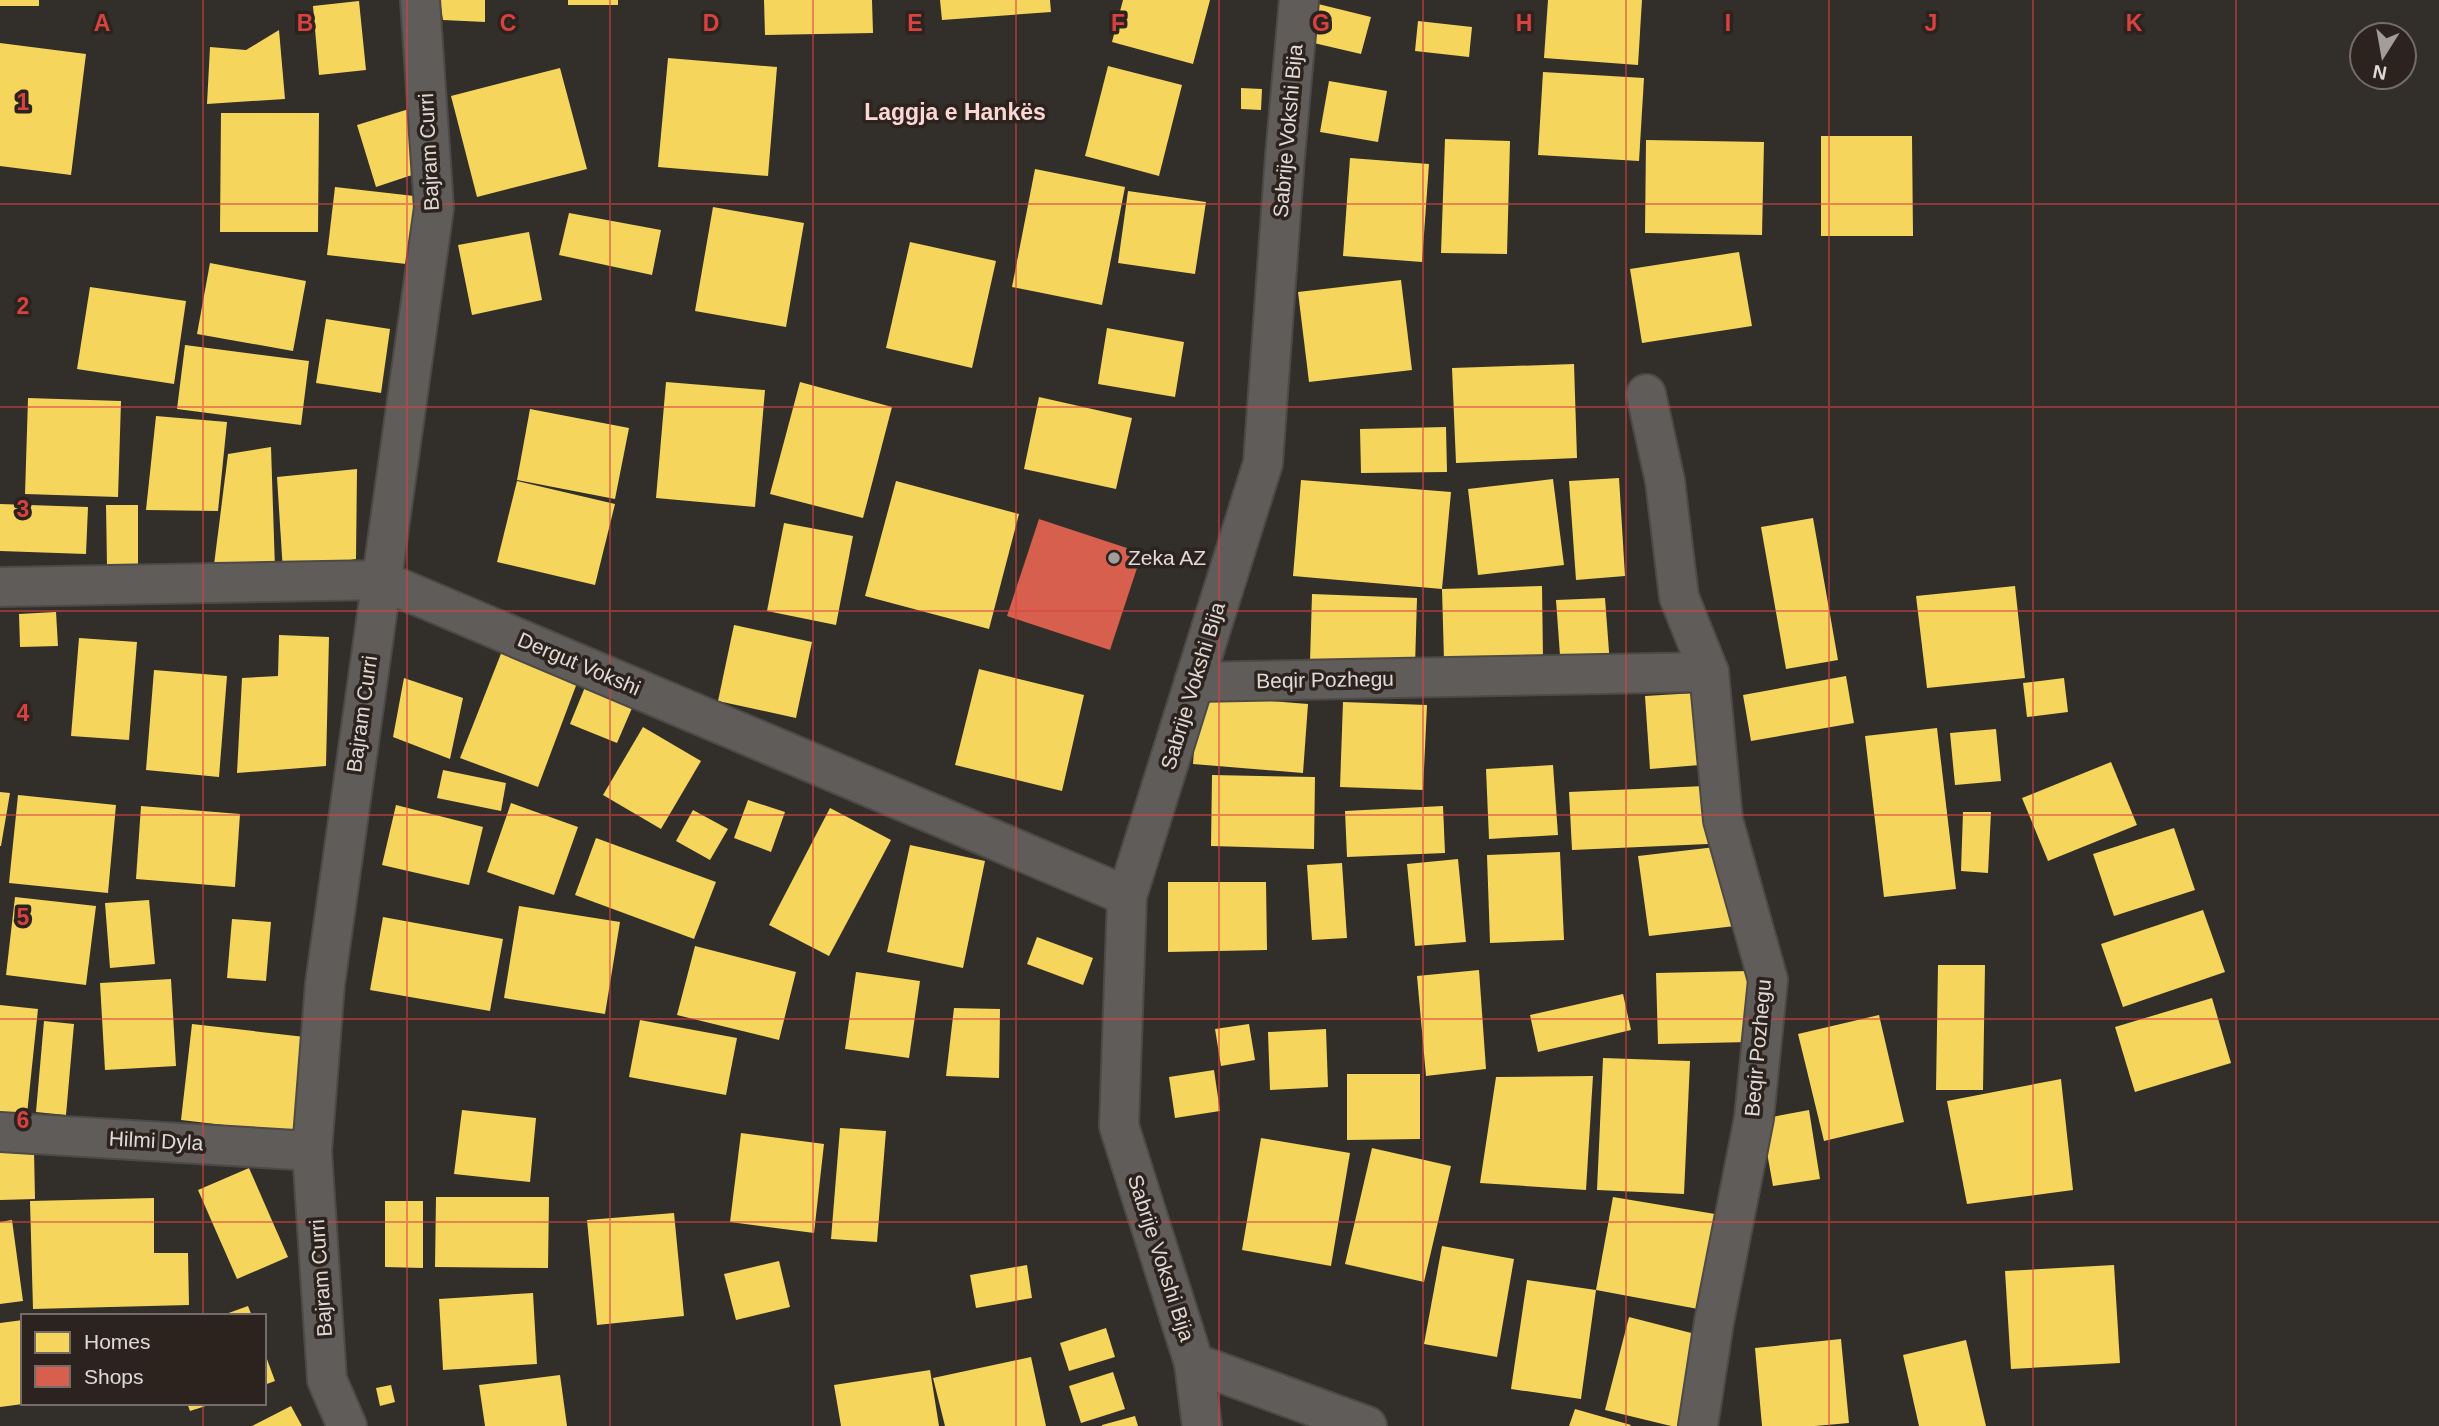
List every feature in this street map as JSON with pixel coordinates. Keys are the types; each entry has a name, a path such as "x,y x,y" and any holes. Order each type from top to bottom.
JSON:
{"street":[{"name":"Bajram Curri","path":"347,1426 327,1380 312,1151 325,984 434,208 420,0"},
{"name":"Sabrije Vokshi Bija","path":"1202,1426 1194,1363 1119,1126 1127,896 1263,463 1299,0"},
{"name":"Beqir Pozhegu","path":"1646,394 1665,481 1679,597 1709,672 1723,820 1768,980 1754,1118 1714,1322 1698,1426"},
{"name":"Dergut Vokshi","path":"0,587 380,580 1127,896"},
{"name":"Beqir Pozhegu","path":"1194,682 1709,672"},
{"name":"Hilmi Dyla","path":"0,1132 312,1151"},
{"name":"Sabrije Vokshi Bija","path":"1194,1363 1367,1426"}],"building: Homes":[{"path":"0,0 39,0 39,6 0,6"},
{"path":"440,0 485,0 485,22 443,20"},
{"path":"568,0 618,0 618,5 568,5"},
{"path":"764,0 872,0 873,33 765,35"},
{"path":"940,0 1050,0 1051,12 942,20"},
{"path":"1123,0 1210,0 1193,64 1112,42"},
{"path":"1548,0 1642,0 1638,65 1544,58"},
{"path":"359,1 366,70 319,75 313,6"},
{"path":"1310,2 1371,17 1361,54 1301,40"},
{"path":"1418,21 1472,27 1469,57 1415,51"},
{"path":"279,30 285,99 207,104 210,47 246,50"},
{"path":"0,43 86,54 71,175 0,166"},
{"path":"668,58 777,67 768,176 658,167"},
{"path":"1108,66 1182,85 1159,176 1085,156"},
{"path":"560,68 587,169 477,197 451,96"},
{"path":"1543,72 1644,78 1639,161 1538,155"},
{"path":"1329,81 1387,91 1378,142 1320,132"},
{"path":"1241,88 1262,89 1261,110 1241,109"},
{"path":"409,109 415,174 376,187 357,125"},
{"path":"221,113 319,113 318,232 220,232"},
{"path":"1821,136 1912,136 1913,236 1821,236"},
{"path":"1445,139 1510,141 1507,254 1441,253"},
{"path":"1646,140 1764,142 1762,235 1645,233"},
{"path":"1350,158 1429,164 1422,262 1343,256"},
{"path":"1035,169 1125,187 1102,305 1012,287"},
{"path":"335,187 423,197 415,265 327,255"},
{"path":"1128,191 1206,202 1195,274 1118,263"},
{"path":"713,207 804,223 786,327 695,311"},
{"path":"569,213 661,230 652,275 559,255"},
{"path":"529,232 542,300 472,315 458,245"},
{"path":"910,242 996,261 972,368 886,348"},
{"path":"1739,252 1752,326 1642,343 1630,269"},
{"path":"210,263 306,281 293,351 197,334"},
{"path":"1401,280 1412,370 1309,382 1298,292"},
{"path":"90,287 186,301 174,384 77,369"},
{"path":"326,319 390,329 381,393 316,383"},
{"path":"1107,328 1184,342 1175,397 1098,384"},
{"path":"185,345 309,361 301,425 177,409"},
{"path":"1574,364 1577,458 1456,463 1452,368"},
{"path":"666,382 765,390 755,507 656,498"},
{"path":"800,382 892,407 863,518 770,494"},
{"path":"1039,397 1132,418 1116,489 1024,469"},
{"path":"28,398 121,401 118,497 25,494"},
{"path":"530,409 629,428 615,499 517,480"},
{"path":"156,416 227,422 218,511 146,510"},
{"path":"1446,427 1447,472 1361,473 1360,429"},
{"path":"271,447 275,569 214,565 228,454"},
{"path":"357,469 356,559 283,572 277,477"},
{"path":"1619,478 1625,576 1576,580 1569,481"},
{"path":"1553,479 1564,565 1478,575 1468,489"},
{"path":"1301,480 1451,492 1442,589 1293,576"},
{"path":"517,481 615,504 595,585 497,562"},
{"path":"896,481 1019,514 989,629 865,596"},
{"path":"0,504 88,507 86,554 0,551"},
{"path":"106,505 138,505 138,566 107,566"},
{"path":"1813,518 1838,660 1786,669 1761,527"},
{"path":"784,523 853,536 836,625 767,611"},
{"path":"1542,586 1543,659 1444,660 1442,589"},
{"path":"2015,586 2025,678 1927,688 1916,596"},
{"path":"1312,594 1417,598 1415,666 1310,662"},
{"path":"1605,598 1610,665 1561,669 1556,600"},
{"path":"56,612 58,646 20,647 19,614"},
{"path":"734,625 812,642 796,718 718,701"},
{"path":"279,635 329,637 326,766 237,773 242,678 278,676"},
{"path":"79,638 137,642 129,740 71,736"},
{"path":"504,646 580,675 538,787 460,758"},
{"path":"979,669 1084,695 1062,791 955,765"},
{"path":"154,670 227,676 219,777 146,770"},
{"path":"1846,676 1854,723 1751,741 1743,695"},
{"path":"404,678 463,698 450,759 393,737"},
{"path":"2064,678 2068,712 2027,717 2023,683"},
{"path":"585,687 632,708 617,743 570,724"},
{"path":"1696,693 1700,765 1650,769 1645,696"},
{"path":"1198,695 1308,704 1303,773 1193,764"},
{"path":"1343,702 1427,705 1423,790 1340,787"},
{"path":"643,727 701,761 661,829 603,795"},
{"path":"1937,728 1956,889 1884,897 1865,736"},
{"path":"1996,729 2001,781 1955,785 1950,733"},
{"path":"2111,762 2137,825 2048,861 2022,798"},
{"path":"1553,765 1558,835 1489,839 1486,769"},
{"path":"443,770 506,783 501,811 437,798"},
{"path":"1212,775 1315,777 1314,849 1211,846"},
{"path":"1705,786 1708,844 1572,850 1569,792"},
{"path":"0,792 10,793 1,846 0,846"},
{"path":"18,795 116,805 108,893 9,883"},
{"path":"748,800 785,812 771,852 734,838"},
{"path":"511,803 578,827 554,895 487,872"},
{"path":"396,805 483,827 469,885 382,865"},
{"path":"141,806 240,814 235,887 136,879"},
{"path":"1443,806 1445,853 1347,857 1345,811"},
{"path":"830,808 891,840 829,956 769,925"},
{"path":"693,810 728,829 710,860 676,841"},
{"path":"1963,812 1991,812 1988,873 1961,871"},
{"path":"2174,828 2195,890 2114,916 2093,854"},
{"path":"596,838 716,882 694,939 575,895"},
{"path":"910,845 985,861 963,968 887,952"},
{"path":"1724,846 1735,926 1649,936 1638,856"},
{"path":"1560,852 1564,940 1490,943 1487,855"},
{"path":"1458,859 1466,942 1415,946 1407,864"},
{"path":"1342,863 1347,938 1312,940 1307,865"},
{"path":"1168,882 1266,882 1267,950 1168,952"},
{"path":"15,897 96,906 86,985 6,975"},
{"path":"149,900 155,964 110,968 105,903"},
{"path":"519,906 620,922 605,1014 504,998"},
{"path":"2203,910 2225,972 2123,1007 2101,944"},
{"path":"383,917 503,939 490,1011 370,990"},
{"path":"232,919 271,922 266,981 227,978"},
{"path":"1037,937 1093,958 1083,985 1027,964"},
{"path":"695,946 796,972 779,1040 677,1015"},
{"path":"1938,965 1985,965 1983,1090 1936,1090"},
{"path":"1479,970 1486,1069 1426,1076 1417,976"},
{"path":"1748,971 1750,1042 1658,1044 1656,973"},
{"path":"856,972 920,981 909,1058 845,1049"},
{"path":"171,979 176,1066 105,1070 100,983"},
{"path":"1623,994 1631,1030 1538,1052 1530,1015"},
{"path":"2212,998 2231,1063 2135,1092 2115,1027"},
{"path":"0,1005 38,1009 27,1114 0,1112"},
{"path":"954,1008 1000,1009 999,1078 946,1076"},
{"path":"1879,1015 1904,1122 1824,1141 1798,1034"},
{"path":"640,1020 737,1038 726,1095 629,1077"},
{"path":"44,1021 74,1024 66,1115 36,1112"},
{"path":"192,1024 305,1037 293,1133 181,1120"},
{"path":"1249,1024 1255,1060 1221,1066 1215,1029"},
{"path":"1326,1029 1328,1087 1270,1090 1268,1032"},
{"path":"1603,1058 1690,1061 1684,1194 1597,1190"},
{"path":"1214,1070 1220,1111 1175,1118 1169,1077"},
{"path":"1347,1074 1420,1074 1420,1139 1347,1140"},
{"path":"1593,1076 1586,1190 1480,1183 1496,1077"},
{"path":"2061,1079 2073,1190 1967,1204 1947,1101"},
{"path":"462,1110 536,1118 530,1182 454,1174"},
{"path":"1809,1110 1820,1179 1773,1186 1761,1119"},
{"path":"840,1128 886,1131 877,1242 831,1239"},
{"path":"741,1133 824,1144 814,1233 730,1222"},
{"path":"1261,1138 1350,1153 1331,1266 1242,1250"},
{"path":"1372,1148 1451,1166 1424,1282 1345,1264"},
{"path":"34,1151 35,1199 0,1200 0,1152"},
{"path":"249,1168 288,1257 237,1279 198,1190"},
{"path":"436,1197 549,1197 548,1268 435,1267"},
{"path":"1613,1197 1715,1214 1698,1309 1596,1290"},
{"path":"154,1198 154,1253 188,1253 189,1305 33,1309 30,1201"},
{"path":"385,1201 423,1201 423,1268 385,1267"},
{"path":"674,1213 684,1316 597,1325 587,1220"},
{"path":"12,1220 23,1301 0,1304 0,1222"},
{"path":"1442,1246 1514,1259 1497,1357 1424,1344"},
{"path":"779,1261 790,1307 736,1320 724,1274"},
{"path":"1027,1265 1032,1298 976,1308 970,1275"},
{"path":"2114,1265 2120,1363 2011,1369 2005,1271"},
{"path":"1527,1280 1596,1290 1581,1399 1511,1389"},
{"path":"533,1293 537,1364 443,1370 439,1299"},
{"path":"248,1306 251,1314 226,1314"},
{"path":"1629,1317 1703,1336 1680,1426 1605,1410"},
{"path":"21,1320 21,1404 0,1407 0,1323"},
{"path":"1106,1328 1115,1357 1069,1371 1060,1343"},
{"path":"1841,1339 1849,1423 1762,1426 1755,1348"},
{"path":"1966,1340 1986,1426 1919,1426 1903,1355"},
{"path":"266,1356 275,1381 266,1384"},
{"path":"1031,1357 1046,1426 945,1426 933,1378"},
{"path":"930,1370 939,1426 841,1426 834,1385"},
{"path":"1113,1372 1125,1409 1081,1423 1069,1386"},
{"path":"560,1375 567,1426 485,1426 479,1385"},
{"path":"391,1385 395,1402 380,1406 376,1388"},
{"path":"188,1405 209,1405 190,1411"},
{"path":"291,1406 302,1426 252,1426"},
{"path":"1575,1409 1631,1425 1569,1426"},
{"path":"1135,1416 1138,1426 1102,1426 1102,1425"}],"building: Shops":[{"path":"1039,519 1142,553 1110,650 1007,616"}],"place":[{"name":"Zeka AZ","path":"1114,558"}],"district":[{"name":"Laggja e Hankës","path":"955,112"}]}
